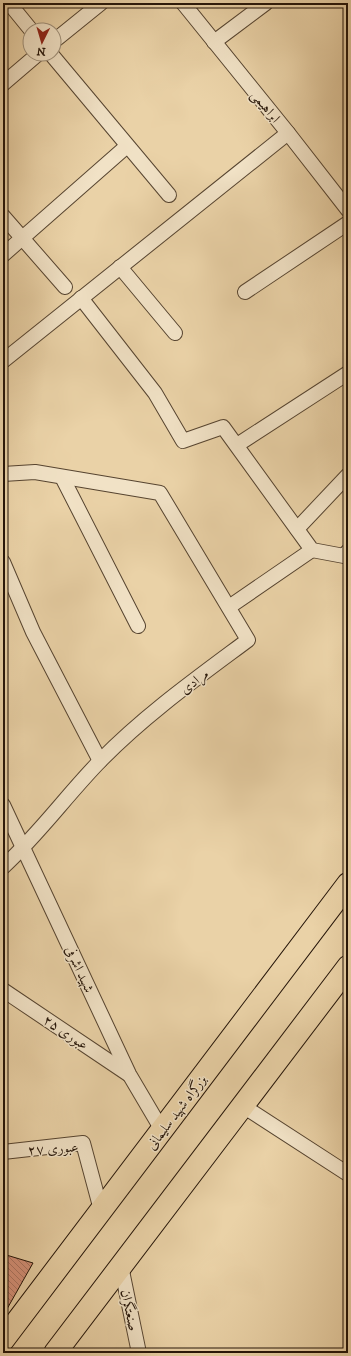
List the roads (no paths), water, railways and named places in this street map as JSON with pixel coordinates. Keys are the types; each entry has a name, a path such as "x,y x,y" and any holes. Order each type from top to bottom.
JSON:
{"highway":[{"name":"بزرگراه شهید سلیمانی","path":"3,1340 348,884"},
{"path":"55,1353 243,1106 340,988 348,967"}],"street":[{"path":"9,3 25,22"},
{"path":"62,34 101,3"},
{"name":"ابراهیمی","path":"183,3 348,210"},
{"path":"214,42 266,3"},
{"path":"3,84 29,62"},
{"path":"58,62 169,195"},
{"path":"3,361 288,133"},
{"path":"3,255 127,146"},
{"path":"3,216 64,287"},
{"path":"245,292 348,223"},
{"path":"120,267 175,333"},
{"path":"81,298 155,393 182,441 224,427 312,550 344,556 348,551"},
{"path":"237,445 348,373"},
{"path":"3,474 35,472 62,477 138,626"},
{"path":"297,529 348,475"},
{"name":"مرادی","path":"3,867 24,848 100,761 153,711 248,640 160,493 62,477"},
{"path":"229,607 312,550"},
{"path":"3,562 33,632 100,761"},
{"name":"شهید اشرفی","path":"3,805 129,1074 162,1130"},
{"name":"عبوری ۲۵","path":"3,990 129,1074"},
{"path":"243,1106 348,1174"},
{"name":"عبوری ۲۷","path":"3,1152 83,1143 101,1210"},
{"name":"صنعتگران","path":"121,1266 140,1353"}]}
